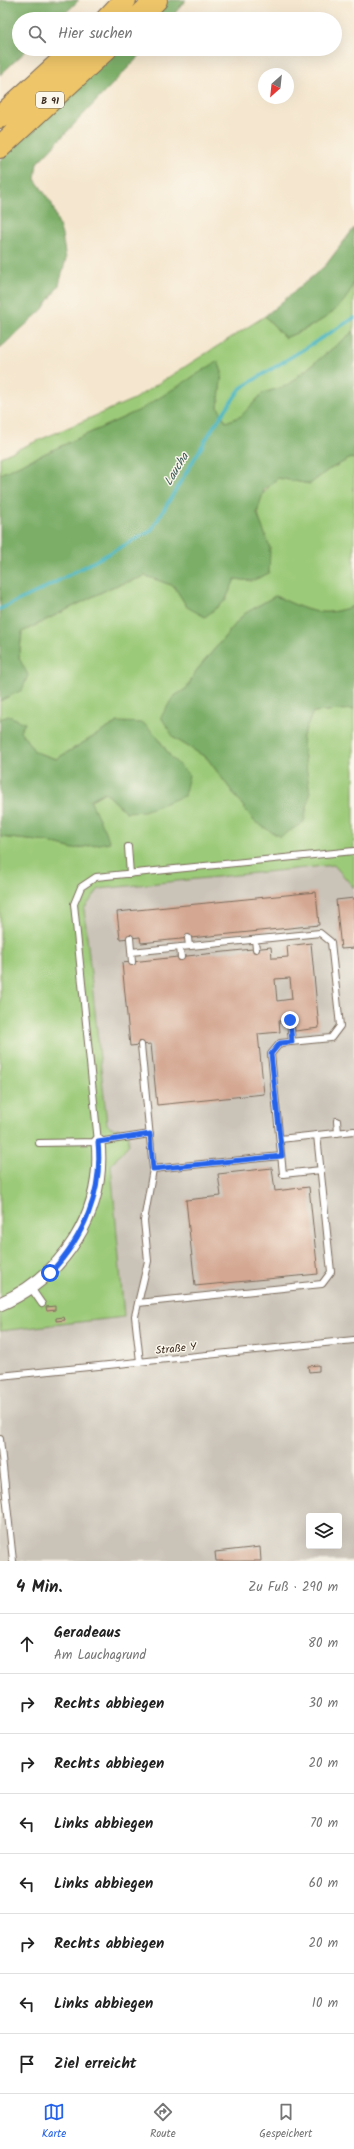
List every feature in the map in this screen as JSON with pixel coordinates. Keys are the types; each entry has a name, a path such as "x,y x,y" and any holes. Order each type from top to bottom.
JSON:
{"highway":[{"path":"114,12 125,0"},
{"path":"144,12 156,0"},
{"name":"B 91","path":"0,118 67,56"},
{"name":"B 91","path":"0,147 98,56"}],"street":[{"path":"0,1304 31,1288 61,1262 79,1236 86,1222 95,1192 100,1162 98,1142"}],"lane":[{"path":"128,847 130,874"},
{"path":"98,1142 74,904 80,887 96,877 354,851"},
{"path":"276,929 277,937"},
{"path":"131,952 320,933 331,942 340,1026 331,1038 280,1043 271,1054 283,1174 321,1170"},
{"path":"130,938 132,962"},
{"path":"188,938 189,946"},
{"path":"255,940 256,949"},
{"path":"180,947 181,957"},
{"path":"290,1020 292,1042"},
{"path":"140,1362 135,1316 148,1261 144,1221 153,1169 141,1045"},
{"path":"337,1121 338,1133"},
{"path":"280,1138 354,1131"},
{"path":"39,1143 98,1142 150,1134"},
{"path":"138,1302 322,1284 331,1272 317,1135"},
{"path":"153,1169 282,1156"},
{"path":"31,1288 42,1304"},
{"name":"Straße Y","path":"0,1376 354,1340"},
{"path":"0,1439 12,1561"}],"shaded area":[{"path":"334,865 354,888 354,1561 0,1561 0,1331 124,1317 111,1165 129,1144 128,1129 111,1128 107,1124 84,909 99,889"}],"green space":[{"path":"0,0 79,0 66,12 12,12 12,56 20,56 0,75"},
{"path":"169,0 186,0 176,12 157,12"},
{"path":"111,56 139,56 37,163 35,179 52,204 62,235 66,259 59,285 43,309 0,348 0,160"},
{"path":"354,228 354,281 350,292 343,302 326,317 306,329 285,338 265,316 325,266"},
{"path":"354,281 354,331 286,386 263,393 241,417 226,422 218,407 222,372 218,362 140,410 0,474 0,457 134,399 265,316 285,338 308,328 326,317 341,303"},
{"path":"354,331 354,459 351,458 328,470 310,484 278,478 264,490 257,513 270,548 269,573 252,581 235,579 225,601 205,617 187,607 174,586 146,576 112,587 22,632 19,658 28,675 22,690 0,701 0,474 140,410 218,361 222,372 218,407 226,422 241,416 263,393 286,386"},
{"path":"351,458 354,459 354,606 331,612 313,611 275,596 244,614 196,671 187,688 173,697 174,738 207,758 255,822 306,767 302,738 313,712 354,709 354,888 334,865 99,889 84,909 107,1124 111,1128 128,1129 129,1144 111,1165 124,1317 0,1331 0,837 48,842 73,849 109,842 90,801 105,792 126,812 189,775 170,756 156,735 118,722 56,759 35,752 20,731 25,723 9,716 0,719 0,701 19,658 22,632 112,587 146,576 174,586 187,607 225,601 235,579 252,581 270,548 259,519 258,511 262,495 269,487 278,478 310,484 328,470"},
{"path":"275,596 313,611 331,612 354,606 354,709 313,712 302,738 310,793 304,822 280,837 255,822 207,758 174,738 161,717 173,697 187,688 196,671 244,614"},
{"path":"9,716 25,723 20,731 35,752 56,759 118,722 143,723 156,735 170,756 189,775 184,796 144,811 126,812 105,792 90,800 110,842 73,849 48,842 0,837 0,719"}],"building":[{"path":"316,892 319,925 141,943 140,937 120,939 117,912"},
{"path":"354,898 354,948 341,949 336,900"},
{"path":"311,943 319,1028 295,1031 294,1020 279,1021 280,1032 258,1034 264,1094 157,1105 151,1044 130,1046 122,963 271,947 272,958 288,957 287,946","holes":["290,978 292,999 277,1001 275,979"]},
{"path":"272,1168 275,1191 309,1187 318,1274 195,1286 186,1200 221,1196 218,1174"},
{"path":"55,1306 55,1310 47,1311 46,1307"},
{"path":"64,1317 65,1320 56,1321 56,1318"},
{"path":"319,1365 319,1371 309,1372 308,1366"},
{"path":"260,1547 261,1561 216,1561 215,1552"}],"waterway":[{"name":"Laucha","path":"0,609 39,591 151,531 214,426 241,388 354,318"}],"route":[{"path":"50,1273 61,1262 79,1236 86,1222 95,1192 100,1162 98,1142 128,1136 150,1134 153,1169 282,1156 271,1054 280,1043 292,1042 290,1020"}]}
